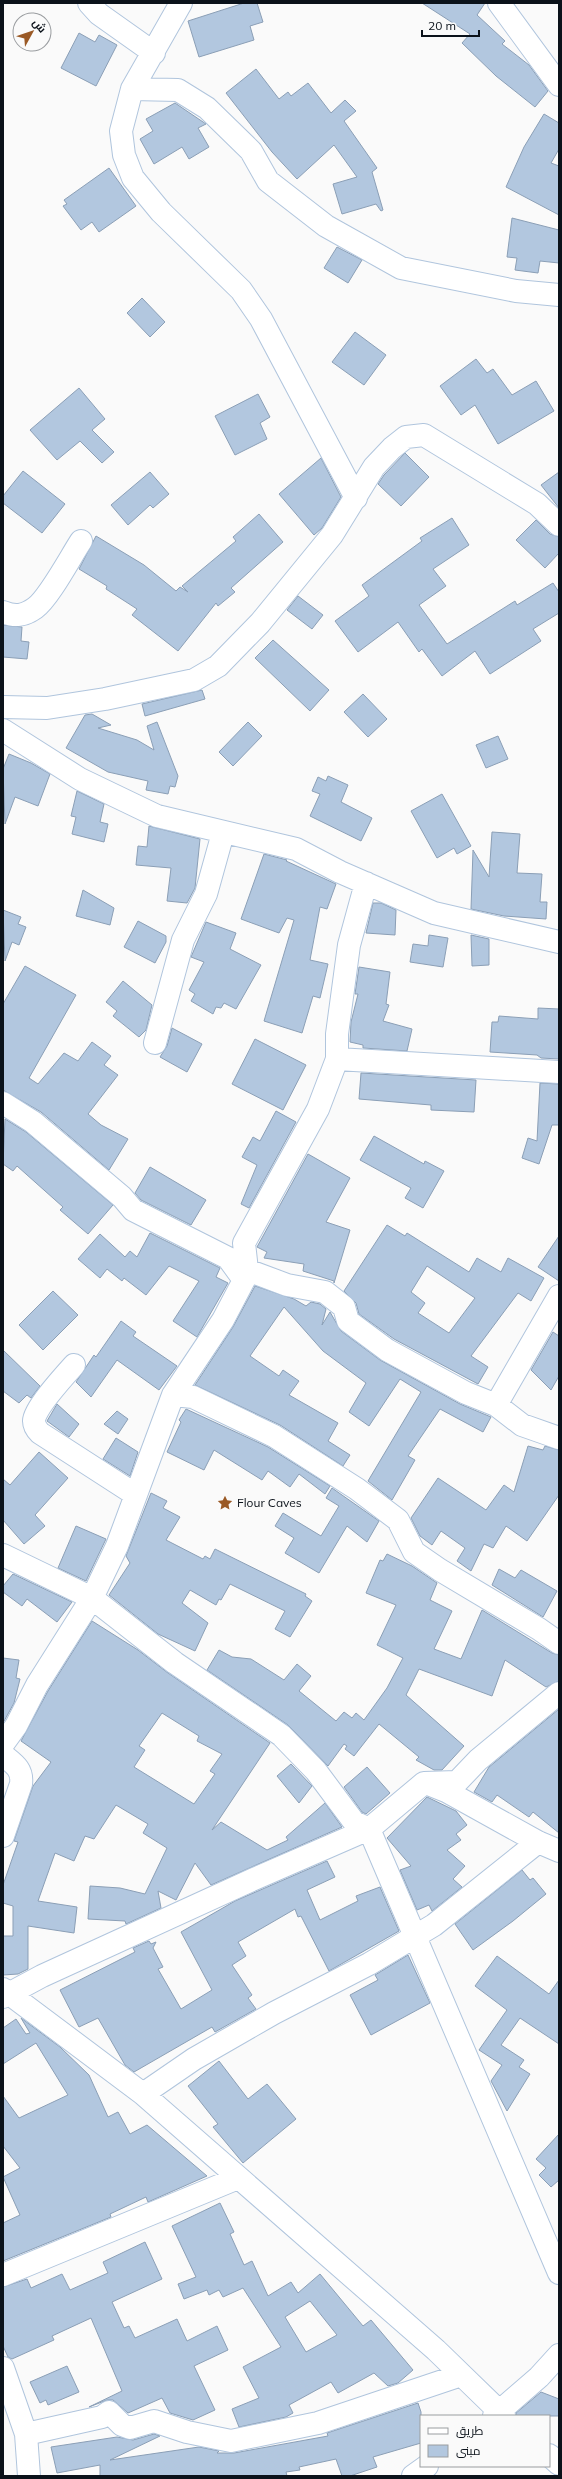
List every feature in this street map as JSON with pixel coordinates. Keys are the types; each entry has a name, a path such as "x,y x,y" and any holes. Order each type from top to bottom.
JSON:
{"street":[{"path":"89,3 99,14 154,53"},
{"path":"182,3 132,89 121,132 124,155 133,178 161,212 241,290 261,319 356,498"},
{"path":"499,3 559,85"},
{"path":"132,89 178,90 207,108 251,151 268,181 326,226 402,268 516,291 559,295"},
{"path":"3,707 46,708 105,699 194,680 218,666 260,624 332,535 374,467 392,448 406,437 415,434 424,435 537,504 559,525"},
{"path":"3,612 13,616 22,615 36,607 81,540"},
{"path":"3,730 80,779 157,816 223,833 264,840 296,849 366,883 434,913 559,942"},
{"path":"155,1043 183,940 206,894 223,833"},
{"path":"3,1744 16,1726 37,1685 92,1598 117,1546 173,1395 223,1320 246,1275 244,1243 318,1109 337,1059 337,1034 349,945 366,883"},
{"path":"337,1059 559,1072"},
{"path":"3,1103 33,1122 122,1197 133,1210 228,1258 246,1275 325,1292 344,1307 348,1320 387,1350 466,1393 496,1405 522,1425 559,1438"},
{"path":"496,1405 559,1296"},
{"path":"74,1365 38,1411 34,1421 36,1427 40,1433 136,1495"},
{"path":"173,1395 193,1396 274,1436 357,1489 398,1520 414,1552 440,1570 539,1629 559,1644"},
{"path":"3,1555 92,1598 175,1663 280,1735 316,1770 354,1822 369,1829 416,1936 441,2000 559,2272"},
{"path":"559,1693 478,1760 457,1782 424,1783 369,1829 247,1882 5,1993 142,2094 238,2178 300,2229 461,2375 499,2415 559,2355"},
{"path":"3,1755 17,1766 22,1776 22,1784 3,1836"},
{"path":"424,1783 446,1791 538,1842 559,1851"},
{"path":"142,2094 214,2048 274,2013 369,1964 434,1925 538,1842"},
{"path":"3,2275 238,2178"},
{"path":"3,2368 26,2434 29,2476"},
{"path":"26,2434 102,2416 109,2412 122,2425 130,2428 154,2421 187,2432 231,2441 318,2423 461,2375"},
{"path":"550,2456 559,2464"},
{"path":"413,2476 426,2467"}],"building":[{"path":"244,3 257,3 263,22 250,26 254,40 199,57 188,21"},
{"path":"422,3 485,3 477,15 505,41 502,44 529,65 548,91 535,107 496,76 462,43 470,34"},
{"path":"79,33 95,42 99,35 117,45 96,86 61,68"},
{"path":"256,69 279,99 288,92 291,96 308,83 331,113 345,100 356,111 344,121 377,168 372,172 383,210 381,211 376,204 342,214 333,184 357,177 334,145 297,179 272,152 226,93"},
{"path":"175,103 206,124 198,128 209,147 189,159 182,147 154,164 140,139 153,131 146,119"},
{"path":"544,114 559,123 559,149 551,163 559,166 559,215 506,187 524,147"},
{"path":"109,168 136,206 99,232 92,222 81,230 63,206 67,204 64,200"},
{"path":"512,218 559,230 559,263 540,261 538,273 515,270 517,258 507,257"},
{"path":"337,247 362,260 348,283 324,268"},
{"path":"142,298 165,322 150,337 127,313"},
{"path":"355,332 386,355 364,385 332,362"},
{"path":"476,359 487,373 493,369 512,395 536,381 554,411 498,444 475,405 461,415 440,386"},
{"path":"79,388 105,419 92,430 114,452 102,463 80,441 57,460 30,430"},
{"path":"258,394 270,417 260,423 267,439 235,455 215,416"},
{"path":"405,453 429,477 401,506 378,484 384,475"},
{"path":"321,458 341,497 322,528 314,535 279,494"},
{"path":"23,471 65,504 42,533 3,503 3,496"},
{"path":"150,472 169,494 153,508 150,505 128,525 111,505"},
{"path":"559,472 559,508 541,485"},
{"path":"259,514 283,542 231,588 235,592 218,606 216,603 178,651 132,615 137,609 106,589 107,586 79,569 96,536 144,565 176,591 180,587 188,592 182,586 236,541 233,537"},
{"path":"452,518 469,545 433,569 446,586 419,605 447,644 515,601 517,605 553,583 559,592 559,613 533,629 541,641 490,674 475,651 442,676 422,649 419,652 398,622 358,652 335,621 369,596 362,585 422,541 420,538"},
{"path":"536,520 550,534 559,537 559,553 545,568 516,540"},
{"path":"298,596 323,615 312,629 287,610"},
{"path":"3,625 22,627 21,641 29,642 27,659 3,657"},
{"path":"273,640 329,690 310,711 255,658"},
{"path":"202,690 205,699 145,716 142,704"},
{"path":"363,694 387,719 368,737 344,712"},
{"path":"92,714 111,725 98,728 137,740 154,750 147,726 157,722 178,776 175,787 170,786 168,794 146,790 148,781 108,772 66,748 85,715"},
{"path":"248,722 262,736 233,766 219,752"},
{"path":"498,736 508,759 486,768 476,745"},
{"path":"9,754 31,763 50,774 38,806 15,797 5,824 3,769"},
{"path":"328,776 348,785 341,802 372,818 361,841 310,816 320,794 312,791 318,777 326,781"},
{"path":"77,791 104,804 100,822 108,824 104,842 72,834 76,817 71,816"},
{"path":"442,794 471,846 457,854 454,848 437,858 411,811"},
{"path":"149,826 200,839 195,888 187,903 167,901 171,868 136,865 138,846 147,847"},
{"path":"492,832 520,834 517,873 542,874 540,902 547,902 546,919 504,916 471,909 473,850 489,877"},
{"path":"264,854 287,860 286,861 336,884 327,909 320,907 310,960 328,964 320,998 313,996 302,1033 264,1021 294,920 287,918 279,933 241,919"},
{"path":"83,890 114,908 110,925 76,916"},
{"path":"373,903 381,903 396,910 395,935 366,933"},
{"path":"3,910 21,917 18,924 26,927 19,945 12,942 5,961"},
{"path":"138,921 166,936 166,942 155,963 124,947"},
{"path":"206,922 236,933 230,949 261,965 236,1009 224,1003 221,1008 216,1007 213,1014 191,1001 195,994 189,990 204,962 191,957"},
{"path":"429,935 448,938 443,967 410,962 413,944 428,946"},
{"path":"471,935 489,939 489,965 472,966"},
{"path":"25,966 76,995 29,1078 38,1084 64,1053 78,1061 92,1042 111,1056 104,1065 118,1075 88,1114 101,1125 128,1139 109,1170 41,1112 3,1090 3,1004"},
{"path":"359,967 390,972 386,1004 389,1005 383,1021 412,1029 407,1051 363,1048 363,1045 350,1042 351,1022 358,994 355,994"},
{"path":"123,981 152,1005 146,1030 139,1037 113,1016 117,1011 106,1002"},
{"path":"538,1008 559,1009 559,1059 541,1058 537,1055 490,1052 492,1022 498,1022 499,1016 538,1019"},
{"path":"172,1028 202,1044 187,1072 160,1057 167,1046"},
{"path":"255,1039 306,1065 283,1110 232,1084"},
{"path":"361,1073 476,1080 474,1112 431,1110 431,1105 359,1099"},
{"path":"540,1083 559,1084 559,1125 552,1125 539,1164 522,1158 528,1138 537,1141"},
{"path":"276,1111 296,1122 249,1208 241,1204 257,1165 242,1157 253,1137 260,1141"},
{"path":"5,1119 26,1132 113,1205 88,1234 60,1210 63,1207 17,1166 13,1171 3,1164"},
{"path":"374,1136 424,1164 425,1161 444,1171 423,1208 405,1198 411,1188 360,1160"},
{"path":"308,1154 350,1178 326,1222 350,1230 334,1283 334,1281 303,1271 304,1264 264,1258 267,1252 257,1247"},
{"path":"150,1167 206,1200 191,1225 141,1200 135,1193"},
{"path":"387,1225 405,1236 407,1233 469,1272 477,1258 501,1272 508,1258 544,1278 531,1301 518,1293 471,1356 488,1367 478,1384 394,1339 359,1314 356,1303 344,1291","holes":["427,1266 475,1298 449,1333 418,1313 425,1303 411,1292"]},
{"path":"150,1233 220,1268 216,1277 228,1283 197,1337 173,1321 199,1281 169,1266 146,1295 124,1278 122,1281 107,1269 100,1278 78,1259 100,1234 125,1257 130,1251 137,1257"},
{"path":"559,1236 559,1281 538,1267"},
{"path":"255,1286 294,1299 306,1306 311,1302 320,1304 326,1309 322,1325 330,1312 341,1331 380,1360 460,1404 491,1417 483,1432 440,1409 408,1456 415,1460 392,1500 368,1481 421,1392 400,1379 369,1426 349,1412 366,1383 323,1351 284,1307 250,1356 279,1376 283,1370 299,1381 289,1395 338,1423 328,1441 350,1455 343,1466 280,1425 195,1385 233,1327"},
{"path":"53,1291 78,1315 43,1350 19,1325"},
{"path":"121,1321 136,1332 133,1336 177,1366 159,1390 117,1360 91,1397 76,1382 94,1355 96,1357"},
{"path":"553,1332 559,1336 559,1376 551,1390 531,1370"},
{"path":"3,1350 40,1386 31,1398 27,1395 19,1403 3,1391"},
{"path":"57,1404 79,1424 69,1437 47,1421"},
{"path":"186,1409 268,1447 330,1486 325,1494 299,1474 290,1487 268,1471 262,1480 214,1450 204,1470 167,1452 181,1422 179,1420"},
{"path":"117,1411 128,1419 118,1434 104,1424"},
{"path":"116,1438 138,1452 130,1476 103,1459"},
{"path":"528,1446 543,1450 545,1446 559,1450 559,1495 527,1541 506,1526 493,1548 484,1544 471,1571 457,1561 465,1548 441,1531 432,1545 420,1536 411,1518 438,1478 486,1510 504,1485 514,1492"},
{"path":"39,1452 68,1478 35,1515 45,1526 24,1544 3,1520 3,1479 10,1485"},
{"path":"332,1488 379,1521 367,1542 347,1526 319,1573 285,1553 294,1538 275,1526 283,1513 321,1536 339,1506 326,1498"},
{"path":"151,1493 167,1501 163,1508 180,1517 166,1540 203,1559 205,1556 210,1559 215,1549 306,1594 305,1596 312,1601 290,1637 275,1629 285,1611 230,1584 221,1600 219,1599 216,1605 190,1590 182,1603 208,1623 195,1651 158,1634 109,1595 130,1563 126,1556"},
{"path":"76,1526 106,1539 86,1581 58,1568"},
{"path":"387,1554 412,1566 437,1583 430,1600 452,1611 434,1649 461,1659 482,1610 552,1653 559,1655 559,1681 546,1687 505,1660 492,1696 419,1669 406,1695 464,1746 442,1770 434,1770 416,1760 419,1757 379,1724 354,1756 345,1749 347,1746 344,1744 328,1766 288,1725 207,1670 219,1650 232,1657 251,1659 284,1680 297,1664 311,1676 299,1691 336,1721 344,1712 352,1718 356,1713 364,1720 387,1688 403,1658 377,1645 396,1605 366,1593 380,1560 383,1561"},
{"path":"499,1569 515,1578 521,1570 557,1591 543,1617 492,1585"},
{"path":"13,1574 72,1602 57,1622 27,1599 22,1606 3,1592 3,1586"},
{"path":"92,1621 138,1650 168,1673 270,1743 212,1830 221,1822 267,1850 288,1840 286,1837 325,1803 342,1827 211,1885 195,1863 176,1900 158,1891 161,1908 126,1924 125,1921 88,1919 90,1886 120,1888 145,1894 167,1848 143,1833 148,1824 116,1805 94,1839 85,1836 74,1861 55,1853 38,1901 77,1907 74,1933 28,1926 28,1969 18,1974 3,1975 3,1936 13,1936 13,1906 3,1903 3,1885 18,1842 14,1841 33,1786 51,1762 21,1741 48,1691","holes":["162,1713 199,1736 197,1741 222,1754 210,1771 215,1774 194,1804 134,1767 145,1750 139,1746"]},
{"path":"3,1658 19,1660 16,1678 20,1679 14,1703 3,1723"},
{"path":"559,1709 559,1833 533,1812 529,1817 497,1795 492,1802 474,1792 489,1767"},
{"path":"291,1764 312,1786 299,1803 277,1776"},
{"path":"367,1767 390,1793 366,1814 362,1812 344,1787"},
{"path":"427,1797 456,1811 467,1825 456,1834 461,1840 447,1850 465,1866 453,1879 462,1887 432,1911 429,1905 417,1910 400,1870 411,1866 387,1838"},
{"path":"327,1861 335,1877 307,1890 320,1920 358,1901 356,1896 380,1887 399,1931 329,1971 301,1916 298,1917 295,1909 238,1942 246,1956 232,1965 252,1995 248,1998 256,2009 215,2032 212,2027 134,2072 125,2065 98,2018 79,2027 60,1990 135,1952 133,1948 149,1941 151,1944 156,1942 153,1948 163,1967 158,1969 181,2009 212,1990 181,1932 235,1901"},
{"path":"522,1870 530,1880 533,1878 546,1894 513,1921 473,1950 455,1924"},
{"path":"408,1955 430,2003 371,2035 350,1995 378,1980 375,1975"},
{"path":"497,1956 549,1994 559,1980 559,2044 520,2018 501,2045 524,2060 519,2067 530,2074 507,2111 491,2081 502,2065 479,2050 507,2010 475,1986"},
{"path":"21,2018 60,2047 89,2075 108,2117 118,2112 130,2134 147,2125 207,2176 148,2202 146,2197 110,2214 111,2217 3,2261 3,2223 20,2215 3,2177 20,2168 3,2146 3,2096 19,2118 68,2095 36,2043 3,2064 3,2028 16,2019 26,2034 30,2033"},
{"path":"219,2061 248,2099 267,2084 296,2119 243,2163 213,2127 218,2124 188,2086"},
{"path":"559,2134 559,2180 551,2187 539,2175 546,2168 536,2159"},
{"path":"220,2203 234,2232 230,2234 244,2265 252,2261 268,2296 291,2282 298,2293 320,2274 363,2326 371,2320 413,2370 398,2383 388,2386 374,2373 338,2393 331,2382 289,2405 293,2413 286,2417 239,2427 232,2409 259,2398 243,2367 281,2347 243,2288 223,2297 219,2290 209,2295 207,2290 184,2299 178,2284 196,2277 172,2226","holes":["310,2301 337,2335 306,2352 285,2317"]},
{"path":"145,2242 162,2279 112,2302 124,2328 129,2326 135,2338 177,2319 187,2341 217,2326 228,2350 194,2366 215,2410 193,2420 170,2413 162,2398 128,2413 113,2400 107,2400 89,2407 122,2391 91,2318 52,2336 54,2340 12,2359 8,2357 3,2346 3,2287 27,2279 31,2288 62,2274 70,2290 108,2273 103,2262"},
{"path":"67,2366 79,2392 48,2405 46,2400 40,2403 30,2382"},
{"path":"541,2392 559,2399 559,2416 516,2415 516,2413"},
{"path":"418,2403 421,2412 420,2443 373,2457 377,2467 350,2476 342,2476 336,2459 299,2467 300,2470 286,2472 287,2476 100,2476 100,2465 57,2473 51,2447 117,2437 133,2440 154,2434 160,2436 110,2460 199,2447 219,2451 217,2453 234,2453 328,2436 327,2433"}],"place":[{"name":"Flour Caves","path":"225,1503"}]}
